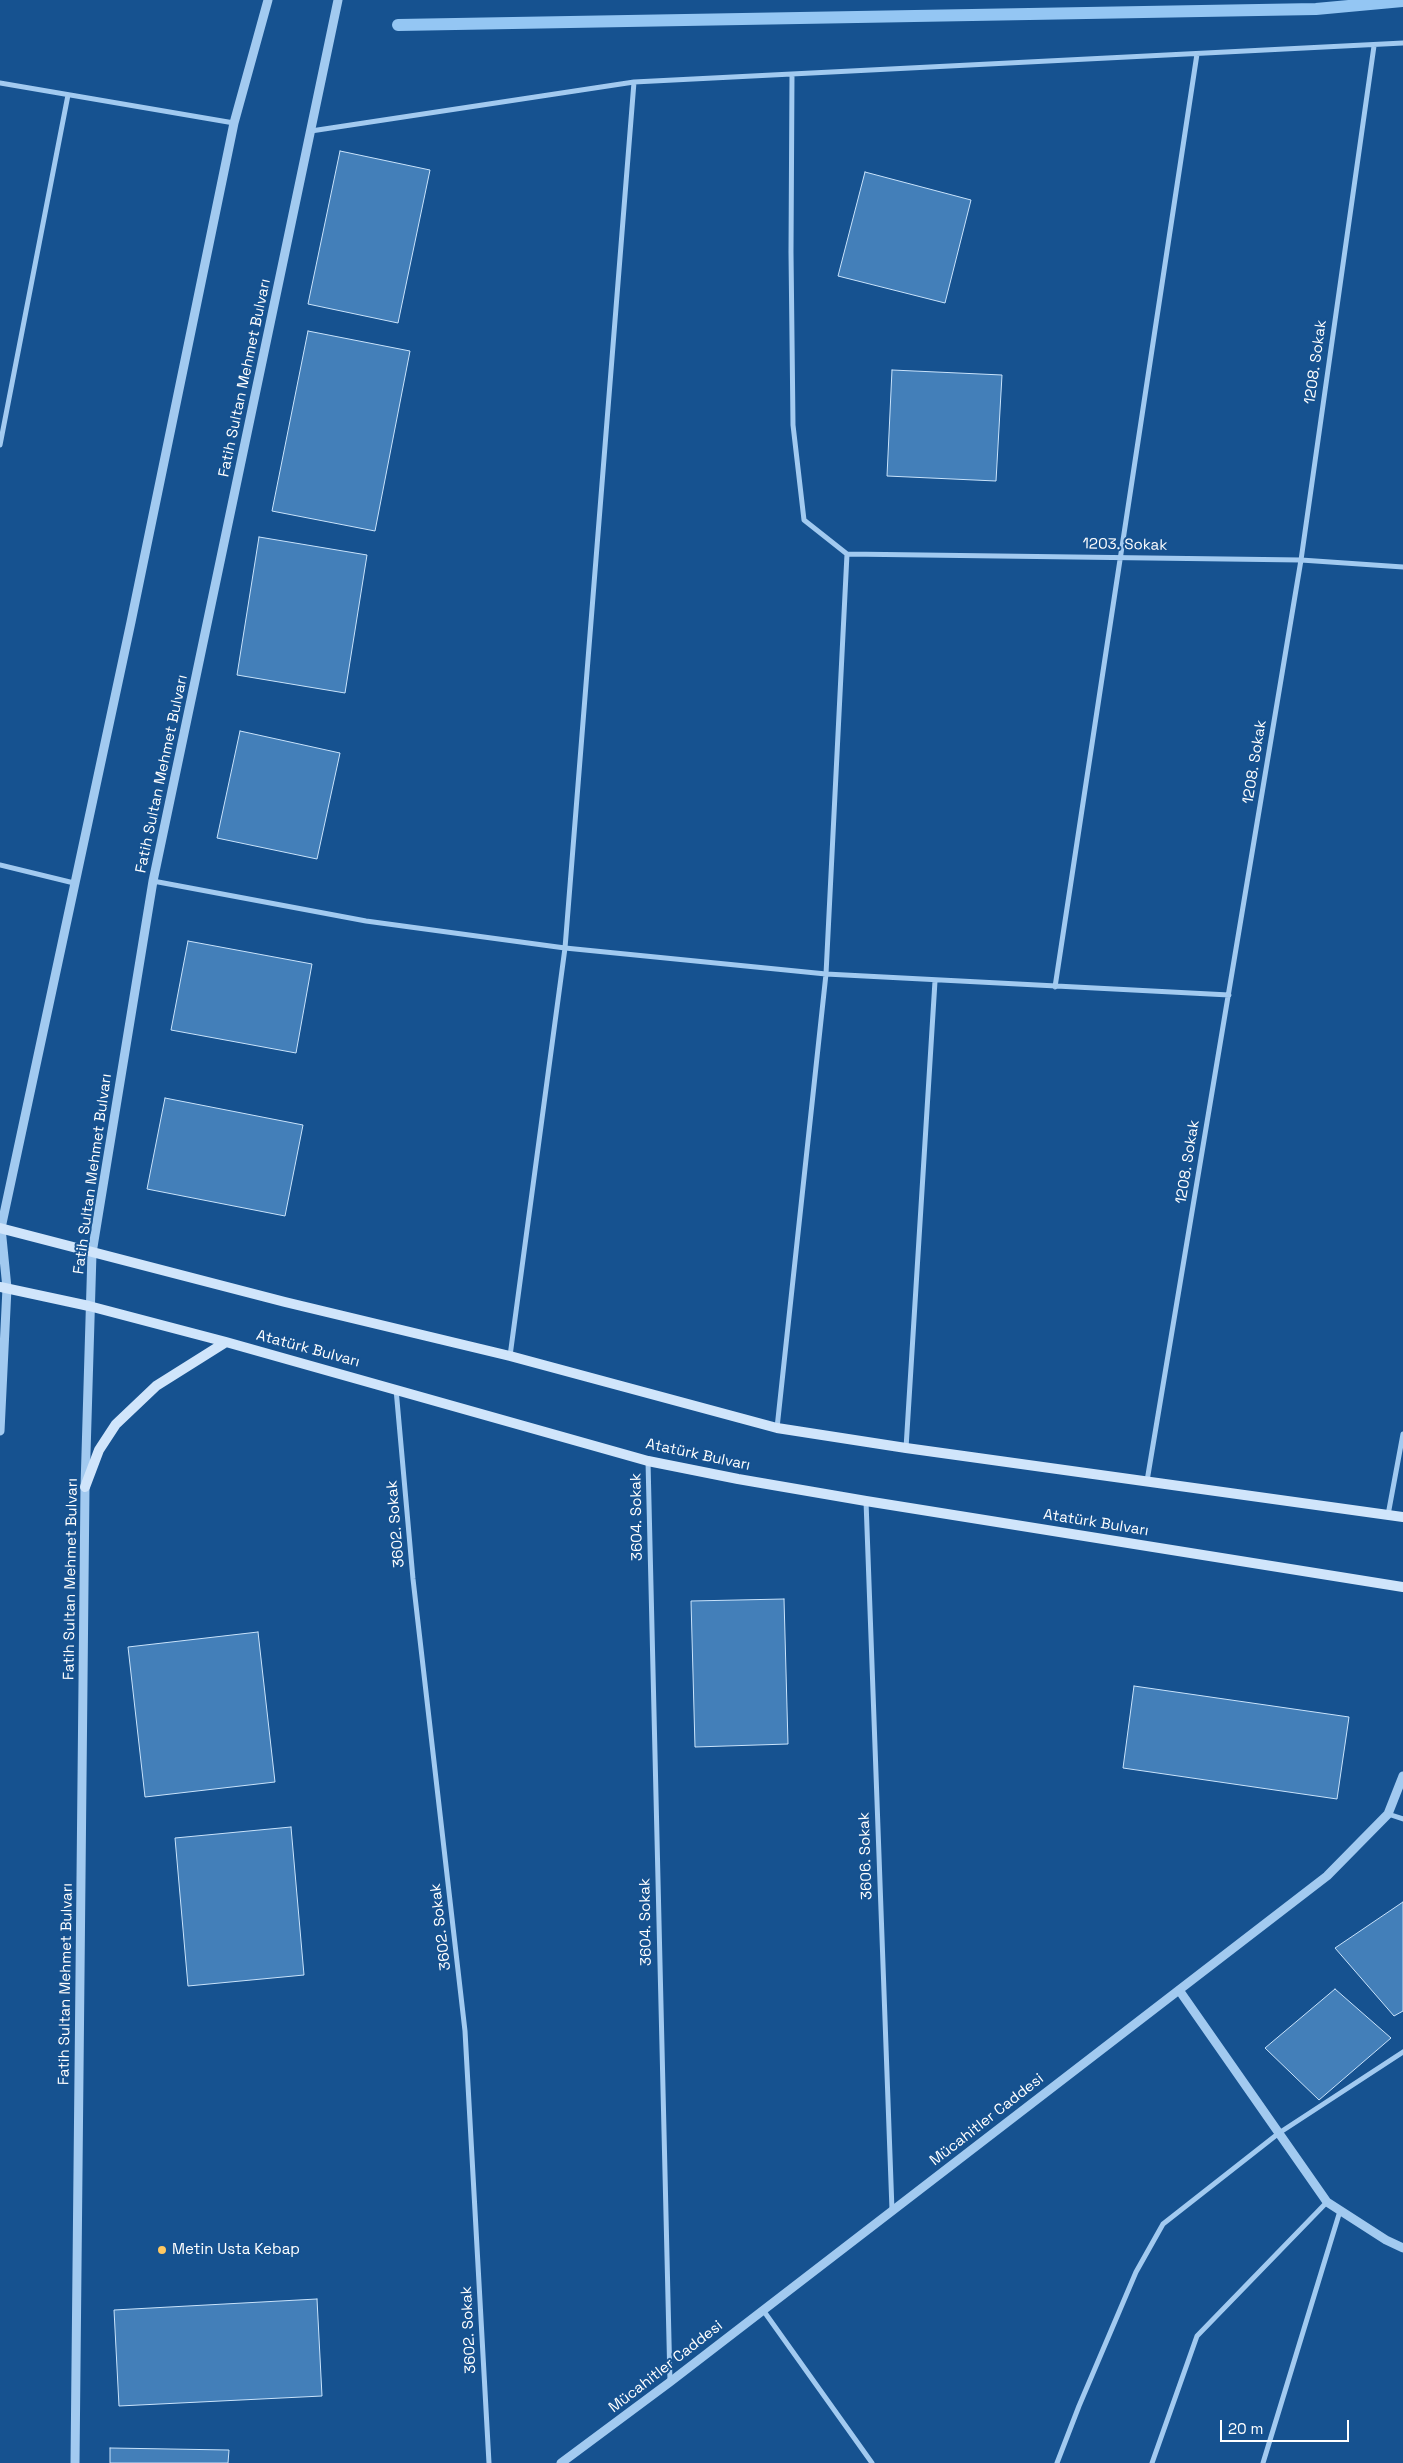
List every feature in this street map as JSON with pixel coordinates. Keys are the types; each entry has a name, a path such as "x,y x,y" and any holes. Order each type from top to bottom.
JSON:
{"main road":[{"path":"0,1228 285,1302 510,1356 777,1428 1387,1516 1403,1516"},
{"name":"Atatürk Bulvarı","path":"3,1288 89,1306 226,1342 648,1461 866,1501 1403,1587"},
{"path":"85,1487 99,1450 116,1424 156,1386 226,1342"}],"street":[{"path":"0,1430 3,1288 0,1228 131,622 234,122 268,0"},
{"name":"Fatih Sultan Mehmet Bulvarı","path":"76,2463 85,1487 92,1253 153,881 338,0"},
{"path":"311,131 634,82 1374,46 1403,43"},
{"name":"1208. Sokak","path":"1147,1481 1301,560 1374,46"},
{"path":"1055,987 1197,54"},
{"path":"777,1428 826,974 847,554 804,520 793,425 790,252 792,74"},
{"path":"510,1356 565,948 634,82"},
{"path":"0,83 234,122"},
{"path":"0,445 68,95"},
{"name":"1203. Sokak","path":"847,554 1301,560 1403,567"},
{"path":"0,865 74,883"},
{"path":"153,881 366,921 565,948 826,974 1228,995"},
{"path":"906,1448 935,981"},
{"name":"3602. Sokak","path":"396,1389 413,1579 466,2031 489,2463"},
{"path":"1387,1516 1403,1434"},
{"name":"3604. Sokak","path":"648,1461 670,2382"},
{"name":"3606. Sokak","path":"866,1501 892,2210"},
{"name":"Mücahitler Caddesi","path":"561,2463 670,2382 1327,1876 1388,1814 1403,1776"},
{"path":"1388,1814 1403,1819"},
{"path":"1179,1990 1327,2202 1386,2240 1403,2248"},
{"path":"1057,2463 1136,2272 1163,2224 1279,2133 1403,2052"},
{"path":"1152,2463 1198,2336 1327,2202"},
{"path":"1263,2463 1340,2210"},
{"path":"763,2310 872,2463"}],"building":[{"path":"340,151 430,170 398,323 308,304"},
{"path":"865,172 971,200 945,303 838,276"},
{"path":"308,331 410,351 375,531 272,511"},
{"path":"892,370 1002,375 996,481 887,476"},
{"path":"259,537 367,555 345,693 237,675"},
{"path":"240,731 340,753 317,859 217,838"},
{"path":"188,941 312,964 296,1053 171,1030"},
{"path":"165,1098 303,1125 285,1216 147,1189"},
{"path":"784,1599 788,1744 695,1747 691,1601"},
{"path":"258,1632 275,1782 145,1797 128,1647"},
{"path":"1134,1686 1349,1717 1337,1799 1123,1768"},
{"path":"291,1827 304,1975 188,1986 175,1838"},
{"path":"1403,1902 1403,2011 1394,2016 1335,1948"},
{"path":"1335,1989 1391,2038 1319,2100 1265,2048"},
{"path":"317,2299 322,2396 119,2406 114,2310"},
{"path":"110,2448 229,2450 228,2463 110,2463"}],"waterway":[{"path":"398,25 1316,9 1403,1"}],"place":[{"name":"Metin Usta Kebap","path":"162,2250"}]}
